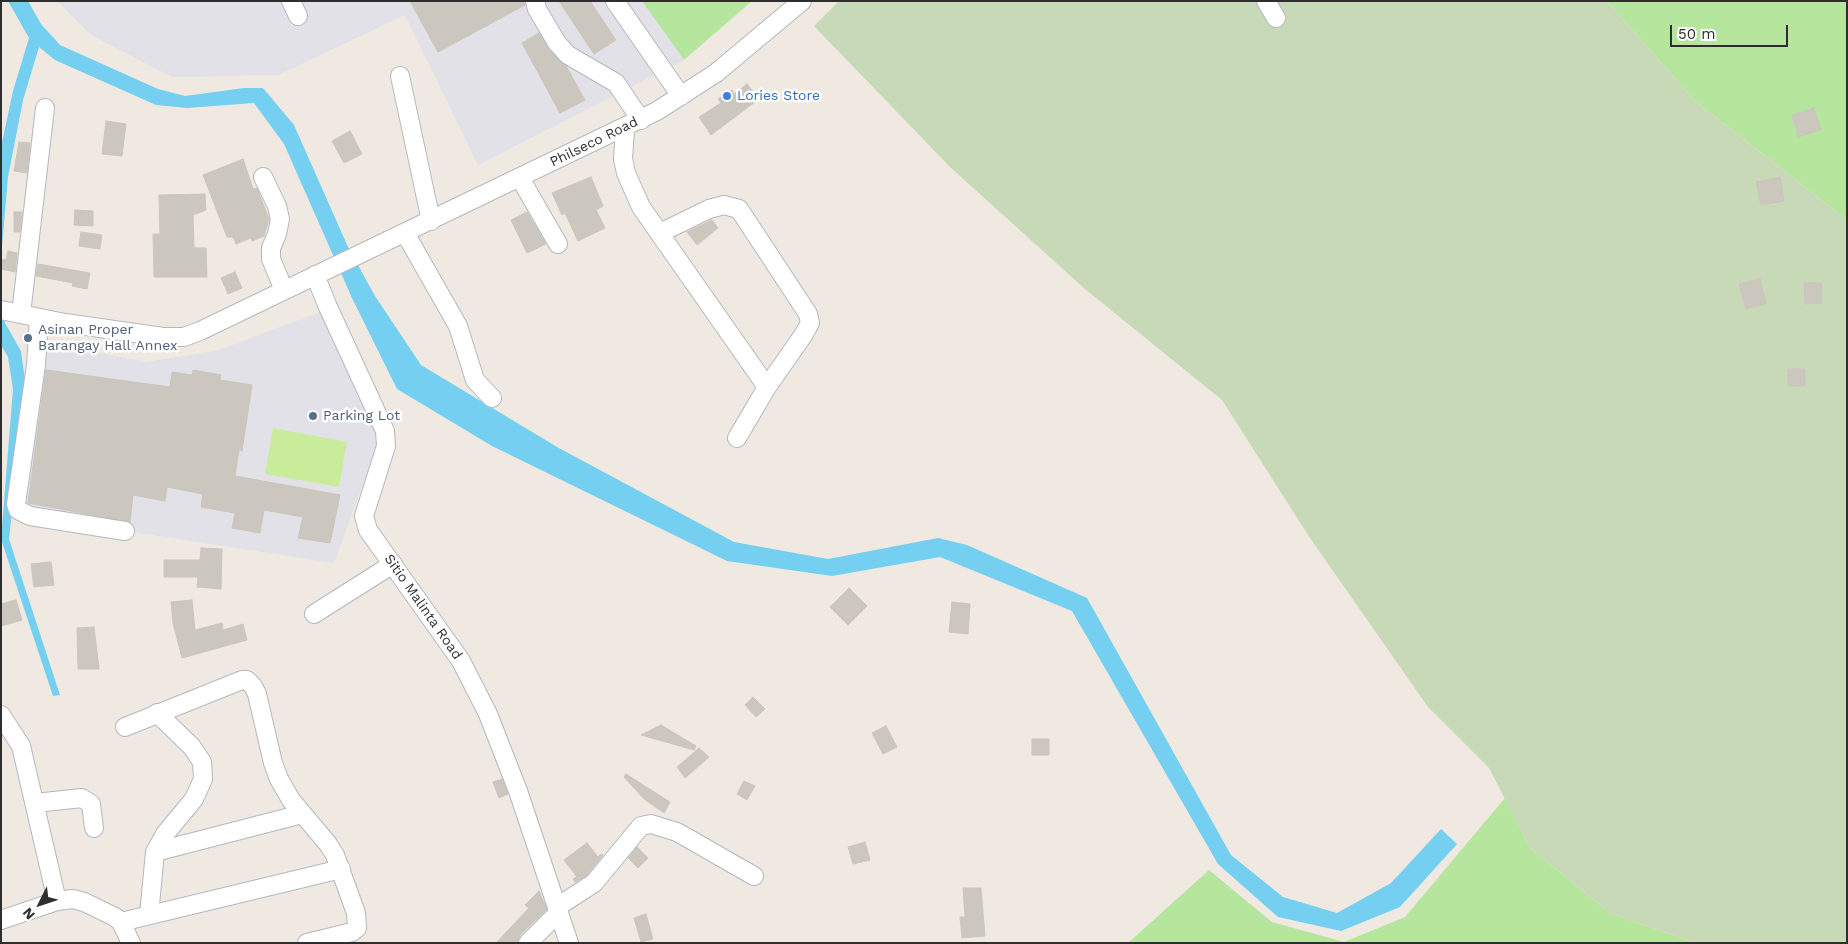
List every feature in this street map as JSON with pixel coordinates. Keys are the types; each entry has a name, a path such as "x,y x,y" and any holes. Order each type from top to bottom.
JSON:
{"street":[{"path":"535,1 537,9 557,43 568,55 616,83 641,120"},
{"path":"616,1 681,96"},
{"name":"Philseco Road","path":"10,312 164,337 184,337 625,129 716,73 802,1"},
{"path":"1266,1 1276,18"},
{"path":"400,76 431,220"},
{"path":"10,312 45,108"},
{"path":"625,129 623,159 629,180 642,207 767,387"},
{"path":"263,177 277,206 280,220 271,248 271,260 284,290"},
{"path":"520,178 558,244"},
{"path":"660,233 709,209 724,206 739,209 808,314 810,323 804,334 767,387 737,438"},
{"path":"405,233 458,326 475,380 492,398"},
{"name":"Sitio Malinta Road","path":"319,274 328,307 385,431 386,446 364,516 368,530 460,661 488,714 518,791 569,943"},
{"path":"39,318 36,365 16,504 18,510 30,516 125,531"},
{"path":"314,614 393,564"},
{"path":"125,727 242,680 247,680 257,694 272,763 279,779 302,814 328,844 341,869 356,913 357,928 352,932 308,943"},
{"path":"149,915 155,852 165,834 200,789 203,772 202,762 192,747 158,713"},
{"path":"1,715 21,746 57,901"},
{"path":"35,803 82,798 91,804 94,828"},
{"path":"155,852 302,814"},
{"path":"528,943 558,910 594,883 642,826 651,824 677,832 754,876"},
{"path":"121,922 341,869"},
{"path":"1,920 57,901 73,899 104,910 121,922 131,943"}],"shaded area":[{"path":"57,1 642,1 684,60 478,165 405,15 278,75 172,77 91,35"},
{"path":"331,308 382,433 334,563 22,515 45,342 146,362 216,351"}],"green space":[{"path":"642,1 752,1 684,60"},
{"path":"839,1 1607,1 1695,101 1847,220 1847,943 1695,943 1610,913 1530,848 1489,768 1428,707 1310,538 1222,400 1085,289 950,167 814,26"},
{"path":"1607,1 1847,1 1847,220 1695,101"},
{"path":"273,428 347,442 339,487 265,474"},
{"path":"1505,798 1530,848 1610,913 1695,943 1128,943 1209,870 1272,922 1344,942 1405,917"}],"water":[{"path":"8,1 28,1 41,24 60,45 158,89 185,96 244,88 263,88 294,125 348,247 375,296 421,365 557,447 734,542 828,559 938,538 967,545 1087,598 1231,855 1283,897 1337,913 1391,883 1441,829 1457,844 1400,907 1341,931 1278,917 1218,864 1072,611 940,557 832,576 727,561 492,446 397,389 352,298 284,144 254,103 187,108 156,105 55,60 39,47 23,100 8,177 1,258 1,147 13,91 29,38"},
{"path":"1,289 5,323 21,351 26,387 9,539 60,695 53,696 1,539 13,389 8,357 1,345"}],"building":[{"path":"410,1 525,1 525,5 438,52"},
{"path":"559,1 590,1 616,40 594,54"},
{"path":"539,33 549,50 566,66 585,100 560,113 522,43"},
{"path":"747,84 759,99 711,135 699,117 721,103 718,99 732,90 734,94"},
{"path":"1814,108 1821,130 1798,137 1792,115"},
{"path":"106,121 126,124 122,156 102,154"},
{"path":"350,131 362,154 344,163 332,141"},
{"path":"19,142 30,143 27,173 14,171"},
{"path":"243,159 253,189 257,188 269,219 264,236 252,241 251,238 236,244 233,237 227,237 203,175"},
{"path":"591,177 603,206 596,210 605,228 578,241 565,213 562,215 552,193"},
{"path":"1780,177 1784,201 1761,205 1756,182"},
{"path":"205,194 206,210 193,215 194,248 206,248 207,277 154,277 153,234 160,234 159,195"},
{"path":"75,210 93,211 93,226 74,225"},
{"path":"14,212 22,212 20,232 14,232"},
{"path":"527,212 546,244 527,253 511,220"},
{"path":"712,220 718,228 697,245 687,232"},
{"path":"81,232 102,235 100,249 79,246"},
{"path":"8,251 17,253 15,272 1,269 1,259 6,260"},
{"path":"38,264 90,273 87,289 72,286 73,283 36,276"},
{"path":"235,272 242,288 228,294 221,278"},
{"path":"1760,279 1766,304 1746,309 1739,284"},
{"path":"1804,283 1821,283 1822,303 1805,304"},
{"path":"1788,369 1805,369 1805,386 1788,386"},
{"path":"46,370 170,387 172,372 192,375 193,370 221,375 220,380 252,385 242,451 239,450 235,476 340,495 330,543 298,538 303,517 264,510 260,533 232,528 235,513 201,507 203,494 167,487 165,501 133,495 130,522 28,503"},
{"path":"201,548 222,549 221,589 197,587 198,577 164,577 164,560 200,560"},
{"path":"51,562 54,585 34,587 31,564"},
{"path":"849,588 867,606 848,625 830,607"},
{"path":"16,600 22,620 1,626 1,604"},
{"path":"192,600 195,630 222,623 223,630 243,624 247,640 182,658 173,623 171,602"},
{"path":"952,602 970,604 968,634 949,632"},
{"path":"94,627 99,669 78,669 77,628"},
{"path":"753,697 765,709 756,717 745,705"},
{"path":"661,725 696,746 694,750 641,735"},
{"path":"886,726 897,747 883,754 872,733"},
{"path":"1032,739 1049,739 1049,755 1032,755"},
{"path":"699,748 709,757 685,778 677,767"},
{"path":"626,774 670,802 664,813 644,799 624,777"},
{"path":"502,779 508,794 499,798 493,782"},
{"path":"744,781 755,786 747,800 737,794"},
{"path":"865,842 870,860 853,864 848,847"},
{"path":"587,843 598,857 601,854 603,855 587,875 575,882 573,879 577,877 564,860"},
{"path":"637,847 648,858 638,868 628,858"},
{"path":"963,888 981,888 985,936 962,938 960,917 965,917"},
{"path":"539,891 547,909 520,935 518,943 496,943 529,908 525,905"},
{"path":"646,914 653,939 641,942 634,918"}],"place":[{"name":"Lories Store","path":"727,96"},
{"name":"Asinan Proper Barangay Hall Annex","path":"28,338"},
{"name":"Parking Lot","path":"313,416"}]}
